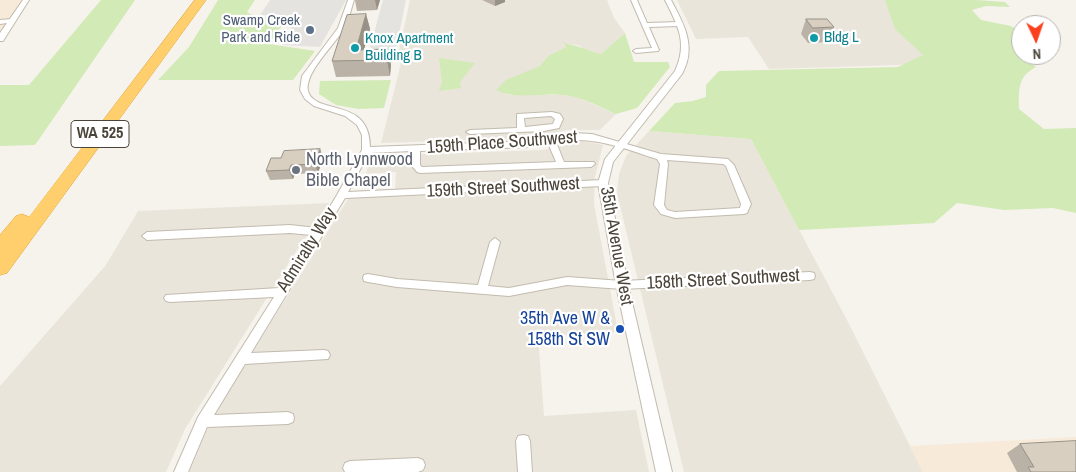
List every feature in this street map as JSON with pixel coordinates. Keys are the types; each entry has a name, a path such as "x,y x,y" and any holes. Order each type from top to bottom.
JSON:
{"highway":[{"name":"WA 525","path":"0,248 192,0"},
{"name":"WA 525","path":"0,268 201,0"}],"street":[{"path":"0,39 26,0"},
{"path":"352,0 341,28 306,76 304,90 308,97 317,104 348,114 361,124 366,135 366,150"},
{"path":"634,0 656,50 636,51"},
{"path":"645,25 679,24 668,0"},
{"path":"0,22 12,21"},
{"name":"35th Avenue West","path":"664,472 622,285 603,183 608,161 679,72 686,60 687,43 679,24"},
{"path":"470,132 521,129"},
{"name":"159th Place Southwest","path":"366,150 530,144 574,136 592,137 661,157 725,161 730,165 746,204 744,211 676,215 664,212 659,205 664,164 661,157"},
{"path":"551,140 561,165"},
{"path":"416,148 416,166 420,170 591,164"},
{"name":"Admiralty Way","path":"181,472 203,421 342,195 366,150"},
{"name":"159th Street Southwest","path":"342,195 603,183"},
{"path":"146,236 290,229 319,232"},
{"path":"482,289 495,242"},
{"name":"158th Street Southwest","path":"368,278 397,283 509,292 568,280 622,285 810,276"},
{"path":"170,298 281,292"},
{"path":"240,359 324,355"},
{"path":"203,421 288,418"},
{"path":"523,441 525,472"},
{"path":"350,468 382,469 418,465"}],"shaded area":[{"path":"0,0 26,0 0,38"},
{"name":"Swamp Creek Park and Ride","path":"270,0 346,0 320,47 282,45 296,16 260,15"},
{"path":"383,0 406,0 393,63 366,63"},
{"path":"410,0 607,0 614,18 625,33 601,54 584,49 578,45 563,44 566,47 548,56 540,66 497,89 509,95 562,95 577,97 616,114 600,130 568,130 527,138 381,143 402,59 399,51"},
{"path":"677,0 885,0 931,64 769,69 748,37 696,39"},
{"path":"649,131 751,139 848,322 923,472 684,472 617,193 619,174 626,156"},
{"path":"583,141 603,145 595,177 594,204 618,332 538,336 544,416 636,410 649,472 189,472 215,412 353,191 395,189 396,172 366,174 371,156 543,150"},
{"path":"329,203 293,256 185,429 166,472 0,472 0,386 106,265 138,211"},
{"path":"1076,437 1076,472 923,472 910,446"}],"green space":[{"path":"101,0 135,0 35,145 0,146 0,85 29,85"},
{"path":"218,0 255,0 247,12 256,17 287,18 269,44 315,51 293,80 158,80 189,47"},
{"path":"885,0 976,0 1005,2 1010,7 986,6 972,10 981,20 1011,26 1011,65 1034,65 1036,67 1025,75 1022,80 1019,90 1019,109 1044,129 1076,128 1076,213 1053,208 1004,210 957,203 934,223 799,230 751,139 649,131 675,103 706,97 706,85 719,71 898,67 923,55 895,29"},
{"path":"625,33 634,62 668,62 670,67 637,108 616,114 576,97 512,95 496,90 506,80 540,66 548,56 566,47 563,43 601,54"},
{"path":"439,58 475,63 460,82 461,88 439,91 442,82"},
{"path":"391,80 384,108 359,109 336,105 319,94 320,81"}],"building":[{"path":"366,14 356,50 388,49 387,60 332,61 347,15"},
{"path":"806,19 827,19 834,27 813,28"},
{"path":"320,149 315,164 291,165 289,170 266,171 271,158 281,158 284,151"},
{"path":"1076,441 1076,472 1031,472 1028,467 1034,467 1020,444"}],"place":[{"name":"Swamp Creek Park and Ride","path":"310,30"},
{"name":"Bldg L","path":"814,38"},
{"name":"Knox Apartment Building B","path":"355,48"},
{"name":"North Lynnwood Bible Chapel","path":"296,170"},
{"name":"35th Ave W & 158th St SW","path":"620,329"}]}
